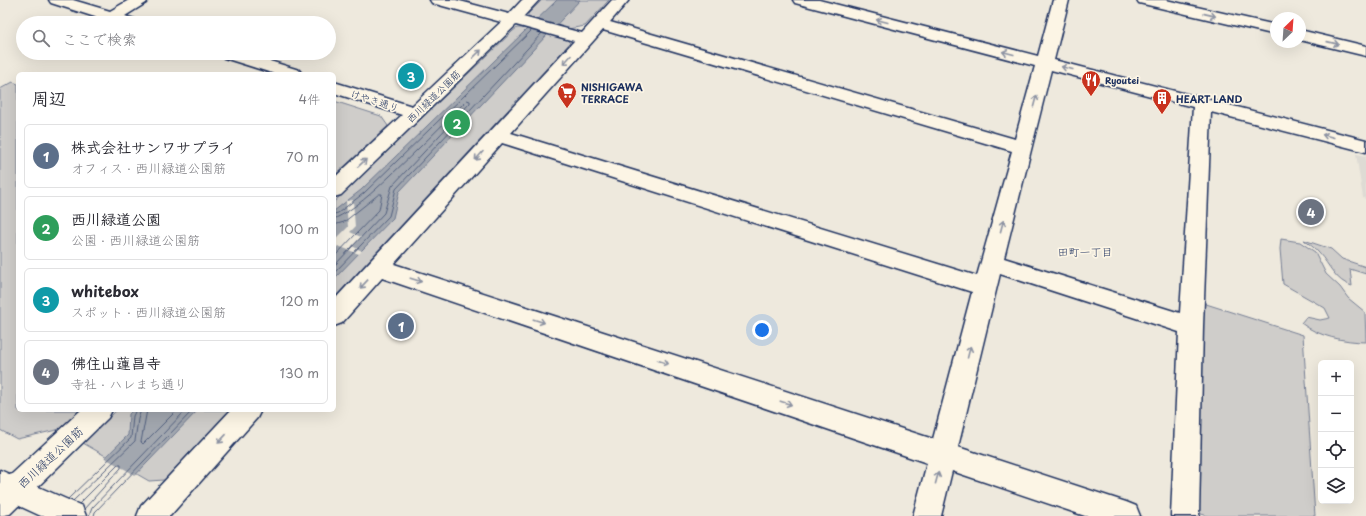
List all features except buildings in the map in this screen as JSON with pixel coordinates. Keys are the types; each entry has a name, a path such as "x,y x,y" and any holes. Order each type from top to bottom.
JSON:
{"street":[{"path":"57,0 109,16"},
{"path":"114,16 140,0"},
{"path":"438,0 586,39"},
{"name":"西川緑道公園筋","path":"336,188 531,0"},
{"path":"336,314 621,0"},
{"path":"801,0 1366,146"},
{"path":"927,516 985,287 1061,0"},
{"path":"1144,0 1270,29"},
{"path":"600,24 1022,148"},
{"path":"1306,37 1366,51"},
{"path":"248,60 287,72"},
{"name":"けやき通り","path":"336,88 415,113"},
{"path":"1185,516 1191,326 1202,103"},
{"path":"498,135 985,287"},
{"path":"992,263 1191,326"},
{"path":"379,268 1126,516"},
{"name":"西川緑道公園筋","path":"5,492 98,412"},
{"path":"151,516 246,412"},
{"path":"5,492 61,511"}],"shaded area":[{"path":"542,0 609,0 585,26 568,29 528,18 528,14"},
{"path":"517,28 523,28 565,38 570,43 336,296 336,200"},
{"path":"13,82 16,83 16,412 79,412 61,429 17,439 0,430 0,89"},
{"path":"336,102 381,116 388,126 336,174"},
{"path":"1356,154 1366,156 1366,199 1363,198"},
{"path":"1281,239 1300,242 1315,252 1326,274 1340,287 1348,298 1365,312 1366,342 1349,341 1323,335 1301,323 1306,317 1320,320 1330,318 1325,308 1283,284 1280,249"},
{"path":"1304,240 1331,249 1342,259 1366,267 1366,274 1350,269 1352,286 1346,284 1337,277 1317,251"},
{"path":"1203,303 1303,335 1315,516 1208,516 1198,513"},
{"path":"115,412 228,412 164,480 149,481 83,443"}],"water":[{"path":"557,0 580,0 399,192 393,218 336,277 336,209 361,190"},
{"path":"131,412 196,412 96,516 46,516 128,435 129,414"}],"pier":[{"path":"353,200 355,227 350,232 361,237 352,246 362,251 359,254 338,246 336,248 336,239 348,227 346,201"},
{"path":"103,457 137,476 99,516 44,516"}],"place":[{"name":"whitebox","path":"411,76"},
{"name":"Ryoutei","path":"1091,97"},
{"name":"NISHIGAWA TERRACE","path":"567,109"},
{"name":"HEART LAND","path":"1162,115"},
{"name":"西川緑道公園","path":"457,123"},
{"name":"佛住山蓮昌寺","path":"1311,212"},
{"name":"株式会社サンワサプライ","path":"401,326"}],"district":[{"name":"田町一丁目","path":"1085,251"}]}
